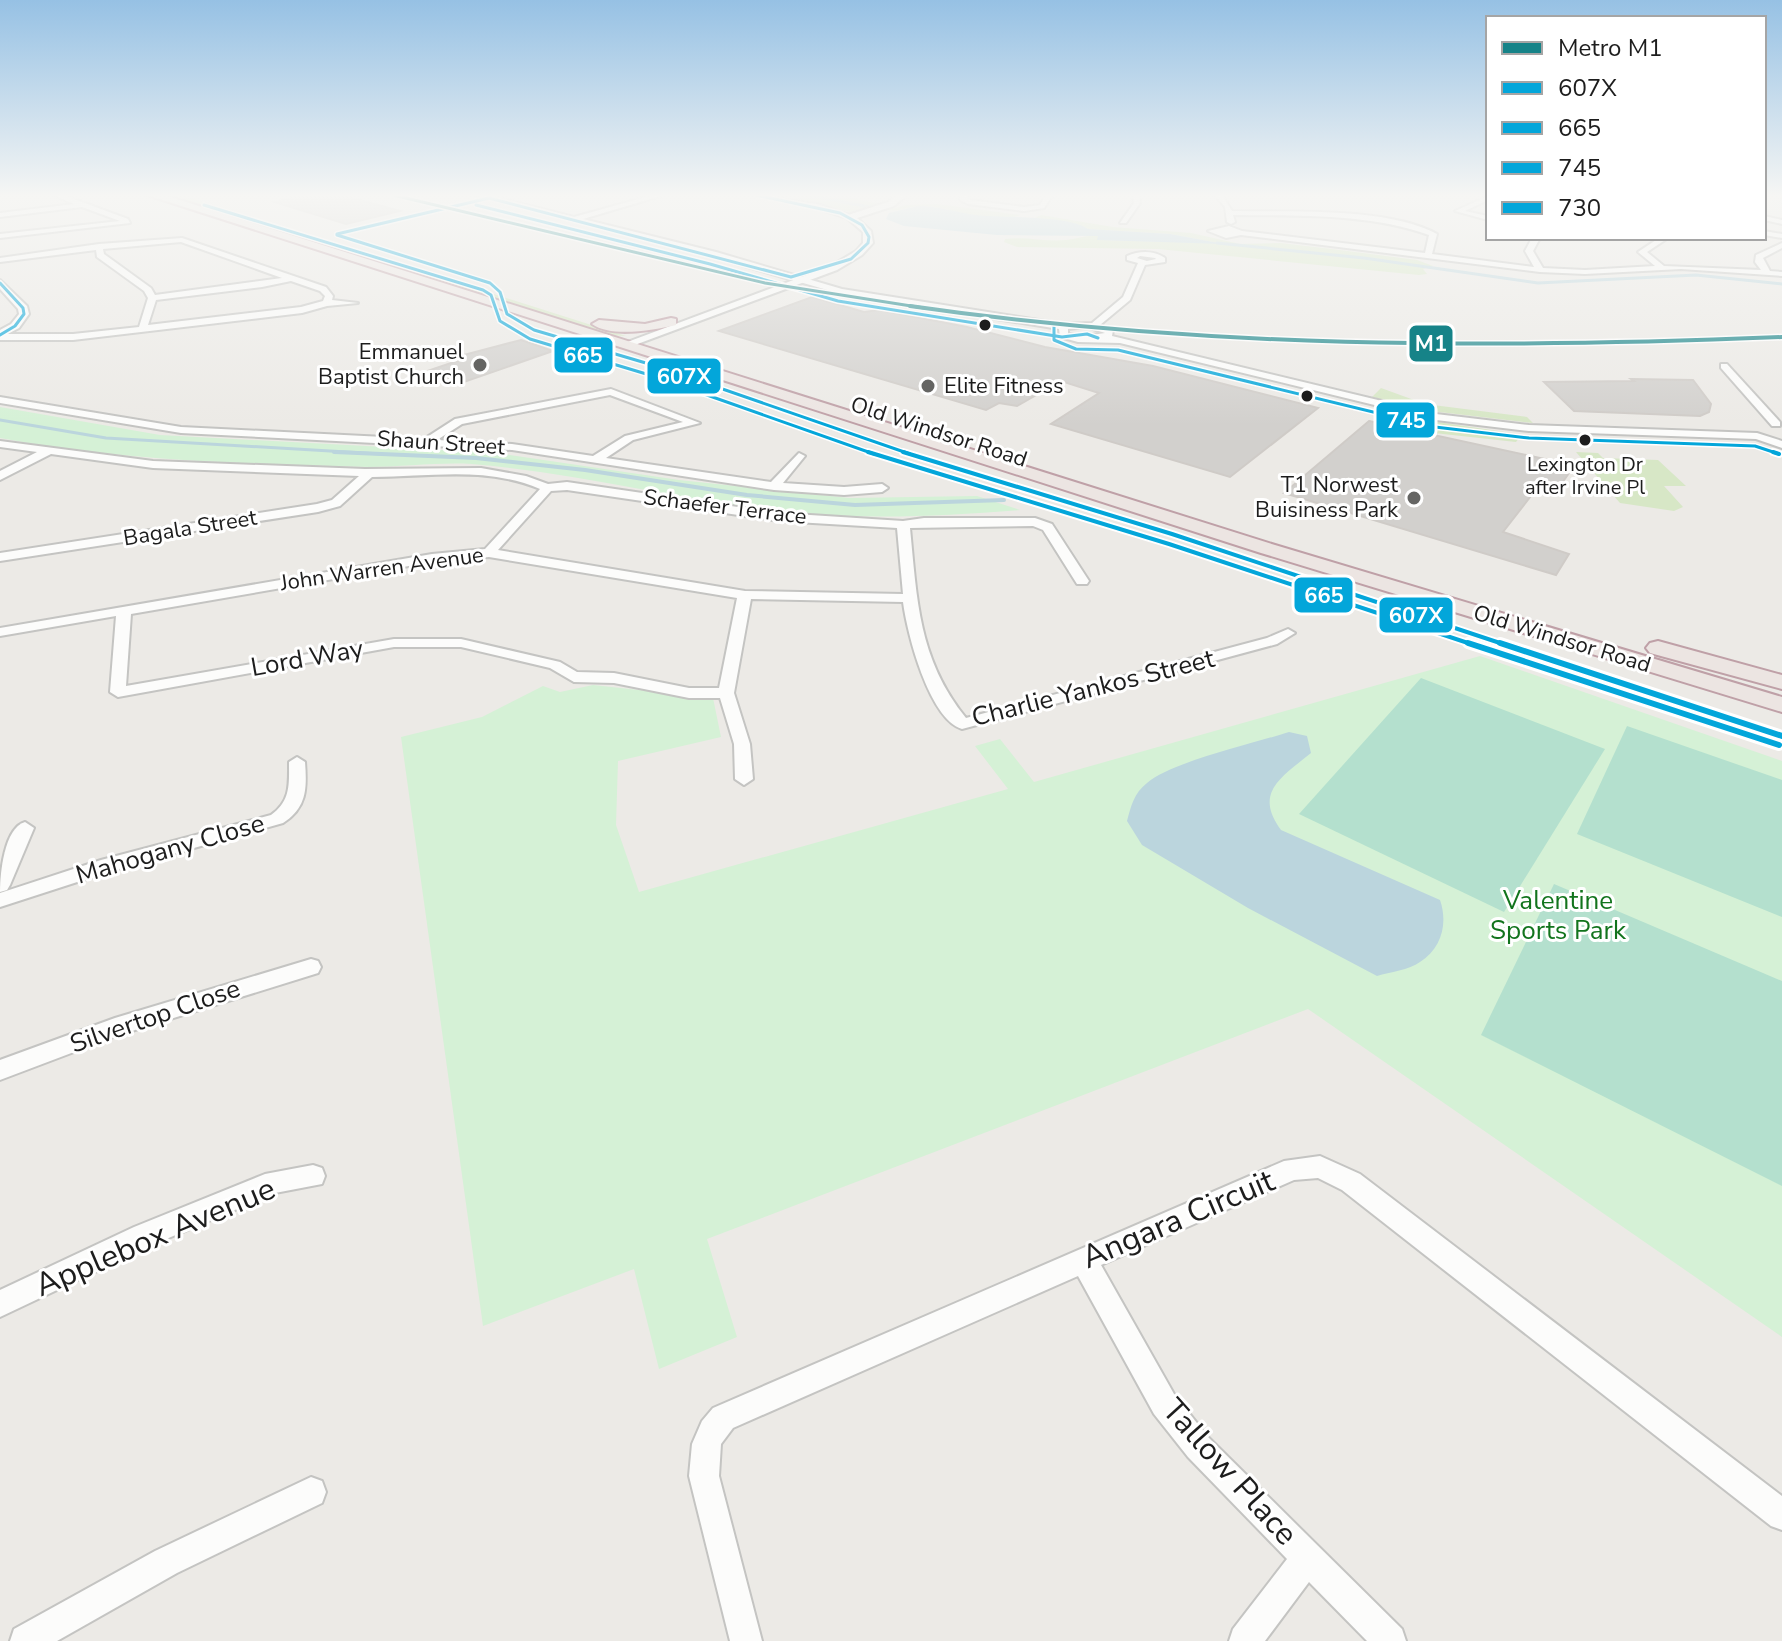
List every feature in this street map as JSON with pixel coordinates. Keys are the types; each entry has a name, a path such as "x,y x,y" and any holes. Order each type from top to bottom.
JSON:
{"highway":[{"name":"Old Windsor Road","path":"404,272 633,341 1782,705"},
{"name":"Old Windsor Road","path":"432,272 598,324 633,341"},
{"path":"598,324 645,328 671,322"},
{"name":"Old Windsor Road","path":"1406,586 1782,692"},
{"path":"1406,586 1782,682"},
{"path":"1406,586 1513,634 1782,718"}],"street":[{"path":"127,272 148,290 152,298 143,328"},
{"path":"273,272 323,289 329,296 327,303"},
{"path":"769,272 857,294 1064,327 1095,325 1110,332 1107,337"},
{"path":"633,341 671,322 817,272"},
{"path":"1095,325 1127,298 1138,272"},
{"path":"1746,272 1782,274"},
{"path":"152,298 262,285 291,278"},
{"path":"633,341 695,321 797,279"},
{"path":"0,336 15,326 24,314 23,308 3,290"},
{"path":"0,336 46,338 302,310 327,303 354,303"},
{"path":"667,342 695,321"},
{"path":"1064,327 1063,335 1075,339 1107,337 1403,410 1471,422 1529,428 1757,436 1782,445"},
{"path":"1724,366 1779,425"},
{"path":"428,441 459,421 611,392 695,423 629,438 597,458"},
{"name":"Shaun Street","path":"0,400 181,430 428,441 597,458 774,486 844,491 882,488"},
{"path":"1757,436 1754,427 1779,425"},
{"name":"Schaefer Terrace","path":"0,444 109,457 151,466 169,464 369,473 433,469 476,473 532,480 547,488 567,486 779,517 903,525 924,522 1043,524 1082,581"},
{"path":"0,476 47,452"},
{"path":"774,486 799,456"},
{"name":"Bagala Street","path":"0,557 318,508 336,503 369,473"},
{"path":"489,553 506,529 537,502 547,488"},
{"name":"Charlie Yankos Street","path":"903,525 908,598 920,657 932,685 962,724 1272,641 1288,633"},
{"name":"John Warren Avenue","path":"0,632 432,558 489,553 745,595 908,598"},
{"path":"744,779 742,744 726,693 745,595"},
{"name":"Lord Way","path":"124,611 118,692 394,643 461,643 555,665 574,677 614,678 681,692 726,693"},
{"name":"Mahogany Close","path":"0,900 117,862 277,819 289,812 299,795 297,762"},
{"path":"0,885 25,828"},
{"name":"Silvertop Close","path":"0,1070 115,1027 311,967"},
{"name":"Angara Circuit","path":"746,1641 704,1476 708,1434 723,1418 742,1407 1293,1169 1320,1167 1351,1182 1782,1515"},
{"name":"Applebox Avenue","path":"0,1304 143,1236 274,1182 313,1176"},
{"name":"Tallow Place","path":"1084,1260 1164,1404 1198,1447 1390,1641"},
{"path":"26,1641 99,1595 311,1492"},
{"name":"Tallow Place","path":"1245,1641 1308,1557"}],"green space":[{"path":"406,272 423,272 626,336 606,335"},
{"path":"1385,272 1427,274 1419,275"},
{"path":"1381,388 1425,404 1527,417 1533,423 1431,411 1372,397"},
{"path":"0,407 160,435 497,453 679,480 849,498 977,496 1020,510 847,516 749,507 472,464 369,467 230,463 91,452 0,438"},
{"path":"1404,417 1518,434 1519,438 1516,442 1434,433 1399,423"},
{"path":"1576,452 1598,453 1603,458 1658,460 1686,486 1664,486 1683,507 1674,511 1620,503"},
{"name":"Valentine Sports Park","path":"1480,656 1782,761 1782,1337 1308,1009 707,1239 737,1337 659,1369 634,1269 483,1326 401,737 482,717 543,686 560,692 593,685 713,698 721,737 618,761 616,825 639,892 1008,789 975,746 1000,739 1034,782"},
{"path":"1421,678 1605,749 1504,912 1299,814"},
{"path":"1627,726 1782,780 1782,917 1577,834"},
{"path":"1554,884 1782,981 1782,1186 1481,1035"}],"water":[{"path":"1289,732 1307,736 1311,753 1275,786 1270,805 1273,817 1281,830 1440,900 1443,917 1441,934 1434,950 1416,965 1377,976 1248,908 1142,845 1127,821 1139,791 1159,775"}],"building":[{"path":"812,297 864,312 879,310 967,327 1045,347 1153,366 1318,408 1230,477 1051,424 1099,393 1061,381 1017,406 999,403 986,410 719,331"},
{"name":"Emmanuel Baptist Church","path":"521,340 553,351 461,383 430,370 463,359 456,357"},
{"path":"1631,379 1693,380 1711,404 1709,412 1700,416 1574,411 1544,382 1634,381"},
{"name":"T1 Norwest Buisiness Park","path":"1369,421 1558,462 1554,467 1569,473 1560,486 1541,483 1503,532 1569,554 1556,575 1284,493"}],"waterway":[{"path":"1459,272 1538,283 1696,275 1782,284"},
{"path":"0,420 106,438 380,454"},
{"path":"334,452 380,454"},
{"path":"380,454 476,458 585,470 747,495 855,505 1004,500"}],"metro line":[{"name":"M1","path":"710,272 819,293 939,310 1179,334 1420,344 1661,342 1782,337"}],"transit line":[{"name":"665","path":"423,272 491,295 500,321 530,339 653,376 861,450 1169,544 1779,745"},
{"name":"607X","path":"454,272 490,283 500,292 507,314 534,330 656,366 864,440 1172,534 1782,736"},
{"name":"745","path":"736,272 838,301 1062,337 1087,334 1098,338"},
{"name":"607X","path":"770,272 791,277 809,272"},
{"name":"730","path":"0,283 23,308 24,314 15,326 0,335"},
{"name":"745","path":"1054,326 1054,340 1076,349 1118,350 1435,427 1529,438 1755,446 1779,454"}],"place":[{"name":"Emmanuel Baptist Church","path":"480,365"},
{"name":"Elite Fitness","path":"928,386"},
{"name":"Lexington Dr after Irvine Pl","path":"1585,440"},
{"name":"T1 Norwest Buisiness Park","path":"1414,498"}]}
